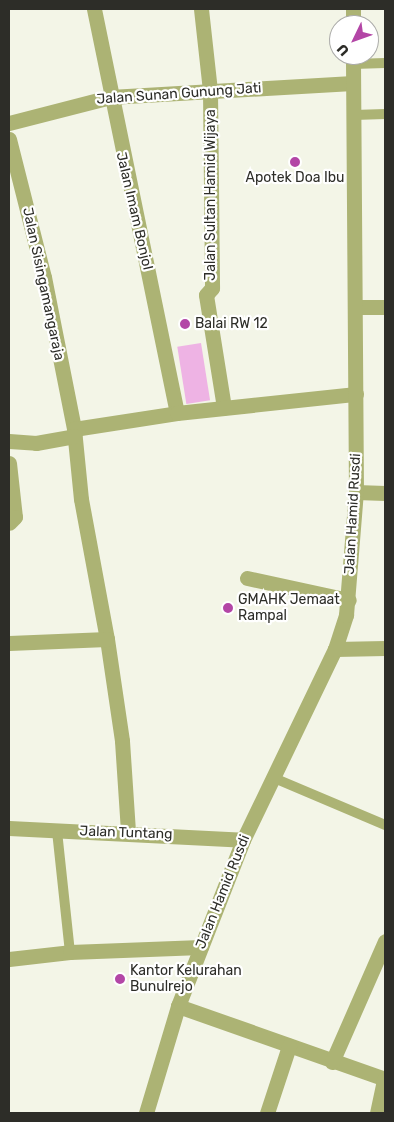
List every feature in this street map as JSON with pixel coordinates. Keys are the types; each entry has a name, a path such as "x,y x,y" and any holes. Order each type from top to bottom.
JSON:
{"street":[{"name":"Jalan Imam Bonjol","path":"94,9 110,97 177,414"},
{"name":"Jalan Sultan Hamid Wijaya","path":"201,9 210,91 212,288 206,295 224,408"},
{"name":"Jalan Hamid Rusdi","path":"146,1113 178,1006 243,840 335,649 349,600 356,492 357,307 353,65"},
{"name":"Jalan Sunan Gunung Jati","path":"9,123 110,97 353,83"},
{"name":"Jalan Sisingamangaraja","path":"10,146 44,277 74,432 90,558 107,639 122,740 128,832"},
{"path":"357,307 385,307"},
{"path":"9,441 36,442 74,432 177,414 356,394"},
{"path":"9,463 15,517 9,523"},
{"path":"356,492 385,493"},
{"path":"247,578 349,600"},
{"path":"9,643 107,639"},
{"path":"335,649 385,648"},
{"name":"Jalan Tuntang","path":"9,828 128,832 243,840"},
{"path":"332,1062 385,941"},
{"path":"9,958 70,952 201,947"},
{"path":"178,1006 384,1079 377,1113"},
{"path":"267,1113 289,1046"}],"lane":[{"path":"354,115 385,114"},
{"path":"274,778 385,825"},
{"path":"57,831 70,952"}],"shaded area":[{"path":"201,343 210,400 186,404 177,347"}],"place":[{"name":"Apotek Doa Ibu","path":"295,162"},
{"name":"Balai RW 12","path":"185,324"},
{"name":"GMAHK Jemaat Rampal","path":"228,608"},
{"name":"Kantor Kelurahan Bunulrejo","path":"120,979"}]}
